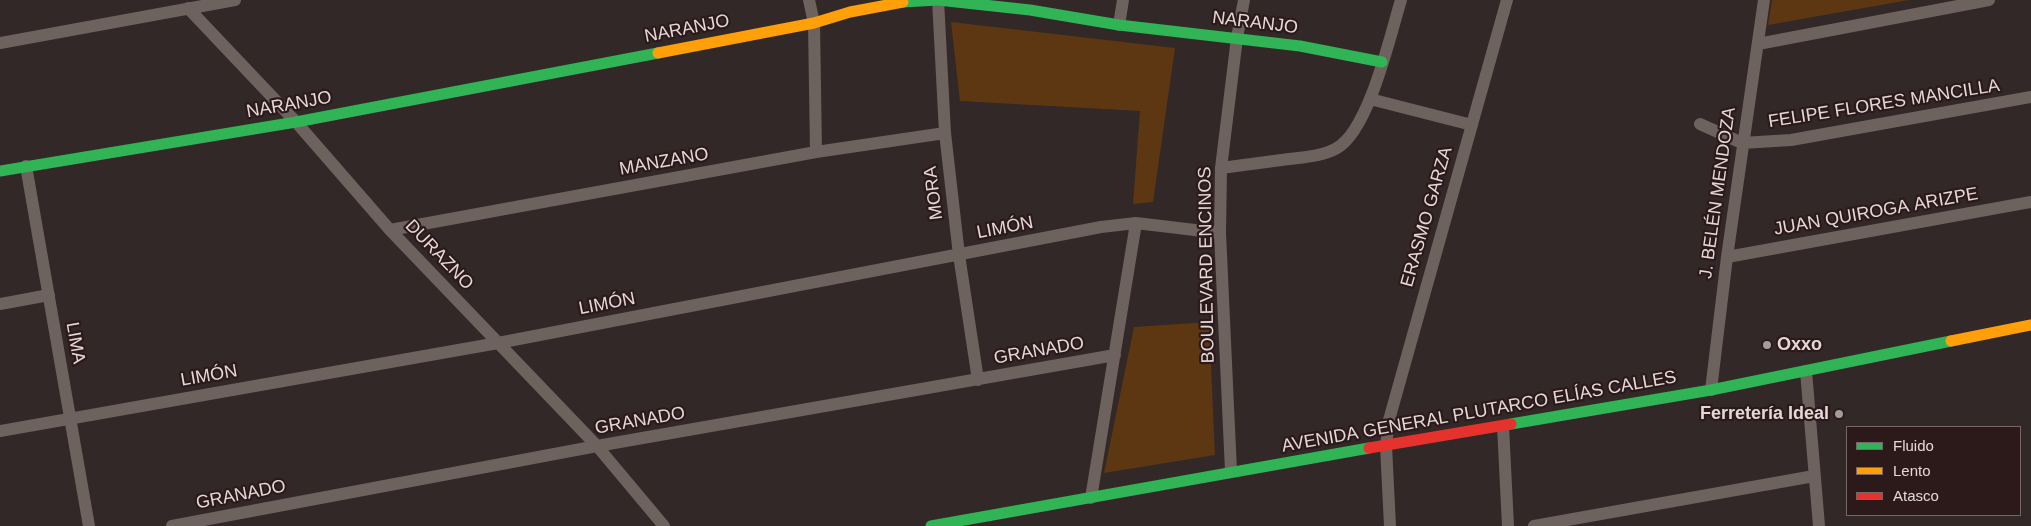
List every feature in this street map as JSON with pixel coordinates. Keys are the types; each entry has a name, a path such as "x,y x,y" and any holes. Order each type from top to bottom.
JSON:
{"street":[{"path":"0,42 235,0"},
{"path":"808,0 814,23 816,152"},
{"name":"NARANJO","path":"0,171 296,122 814,23 850,12 906,1 938,0 1030,10 1119,25 1300,46 1382,62"},
{"name":"MORA","path":"938,0 945,133 959,255 978,380"},
{"path":"1119,25 1123,0"},
{"name":"BOULEVARD ENCINOS","path":"1231,471 1220,233 1221,168 1237,38 1244,0"},
{"path":"1221,168 1318,155 1337,148 1350,138 1359,124 1370,99 1401,0"},
{"name":"ERASMO GARZA","path":"1390,526 1386,431 1508,0"},
{"name":"J. BELÉN MENDOZA","path":"1711,390 1726,257 1764,0"},
{"path":"1758,44 1989,0"},
{"name":"DURAZNO","path":"188,8 296,122 390,230 598,446 664,526"},
{"name":"FELIPE FLORES MANCILLA","path":"1742,143 1791,140 2031,97"},
{"path":"1370,99 1472,125"},
{"path":"1700,124 1742,143"},
{"name":"MANZANO","path":"390,230 816,152 945,133"},
{"name":"LIMA","path":"26,166 89,526"},
{"name":"JUAN QUIROGA ARIZPE","path":"1726,257 2031,202"},
{"path":"1091,498 1136,223"},
{"name":"LIMÓN","path":"0,431 498,343 1101,227 1136,223 1220,233"},
{"path":"0,304 49,295"},
{"name":"AVENIDA GENERAL PLUTARCO ELÍAS CALLES","path":"931,526 1231,471 1711,390 2031,325"},
{"name":"GRANADO","path":"172,526 598,446 1115,355"},
{"path":"1806,371 1819,526"},
{"path":"1503,426 1508,526"},
{"path":"1534,526 1814,476"}],"shaded area":[{"path":"1772,0 1909,0 1768,25"},
{"path":"951,22 1175,48 1153,202 1133,204 1140,111 960,101"},
{"path":"1209,322 1215,455 1104,473 1134,327"}],"traffic: fast":[{"path":"903,2 938,0 1030,10 1119,25 1300,46 1382,62"},
{"path":"0,171 296,122 658,53"},
{"path":"1511,424 1711,390 1951,341"},
{"path":"931,526 1369,448"}],"traffic: slow":[{"path":"658,53 814,23 850,12 903,2"},
{"path":"1951,341 2031,325"}],"traffic: jam":[{"path":"1369,448 1511,424"}],"place":[{"name":"Oxxo","path":"1767,345"},
{"name":"Ferretería Ideal","path":"1839,414"}]}
